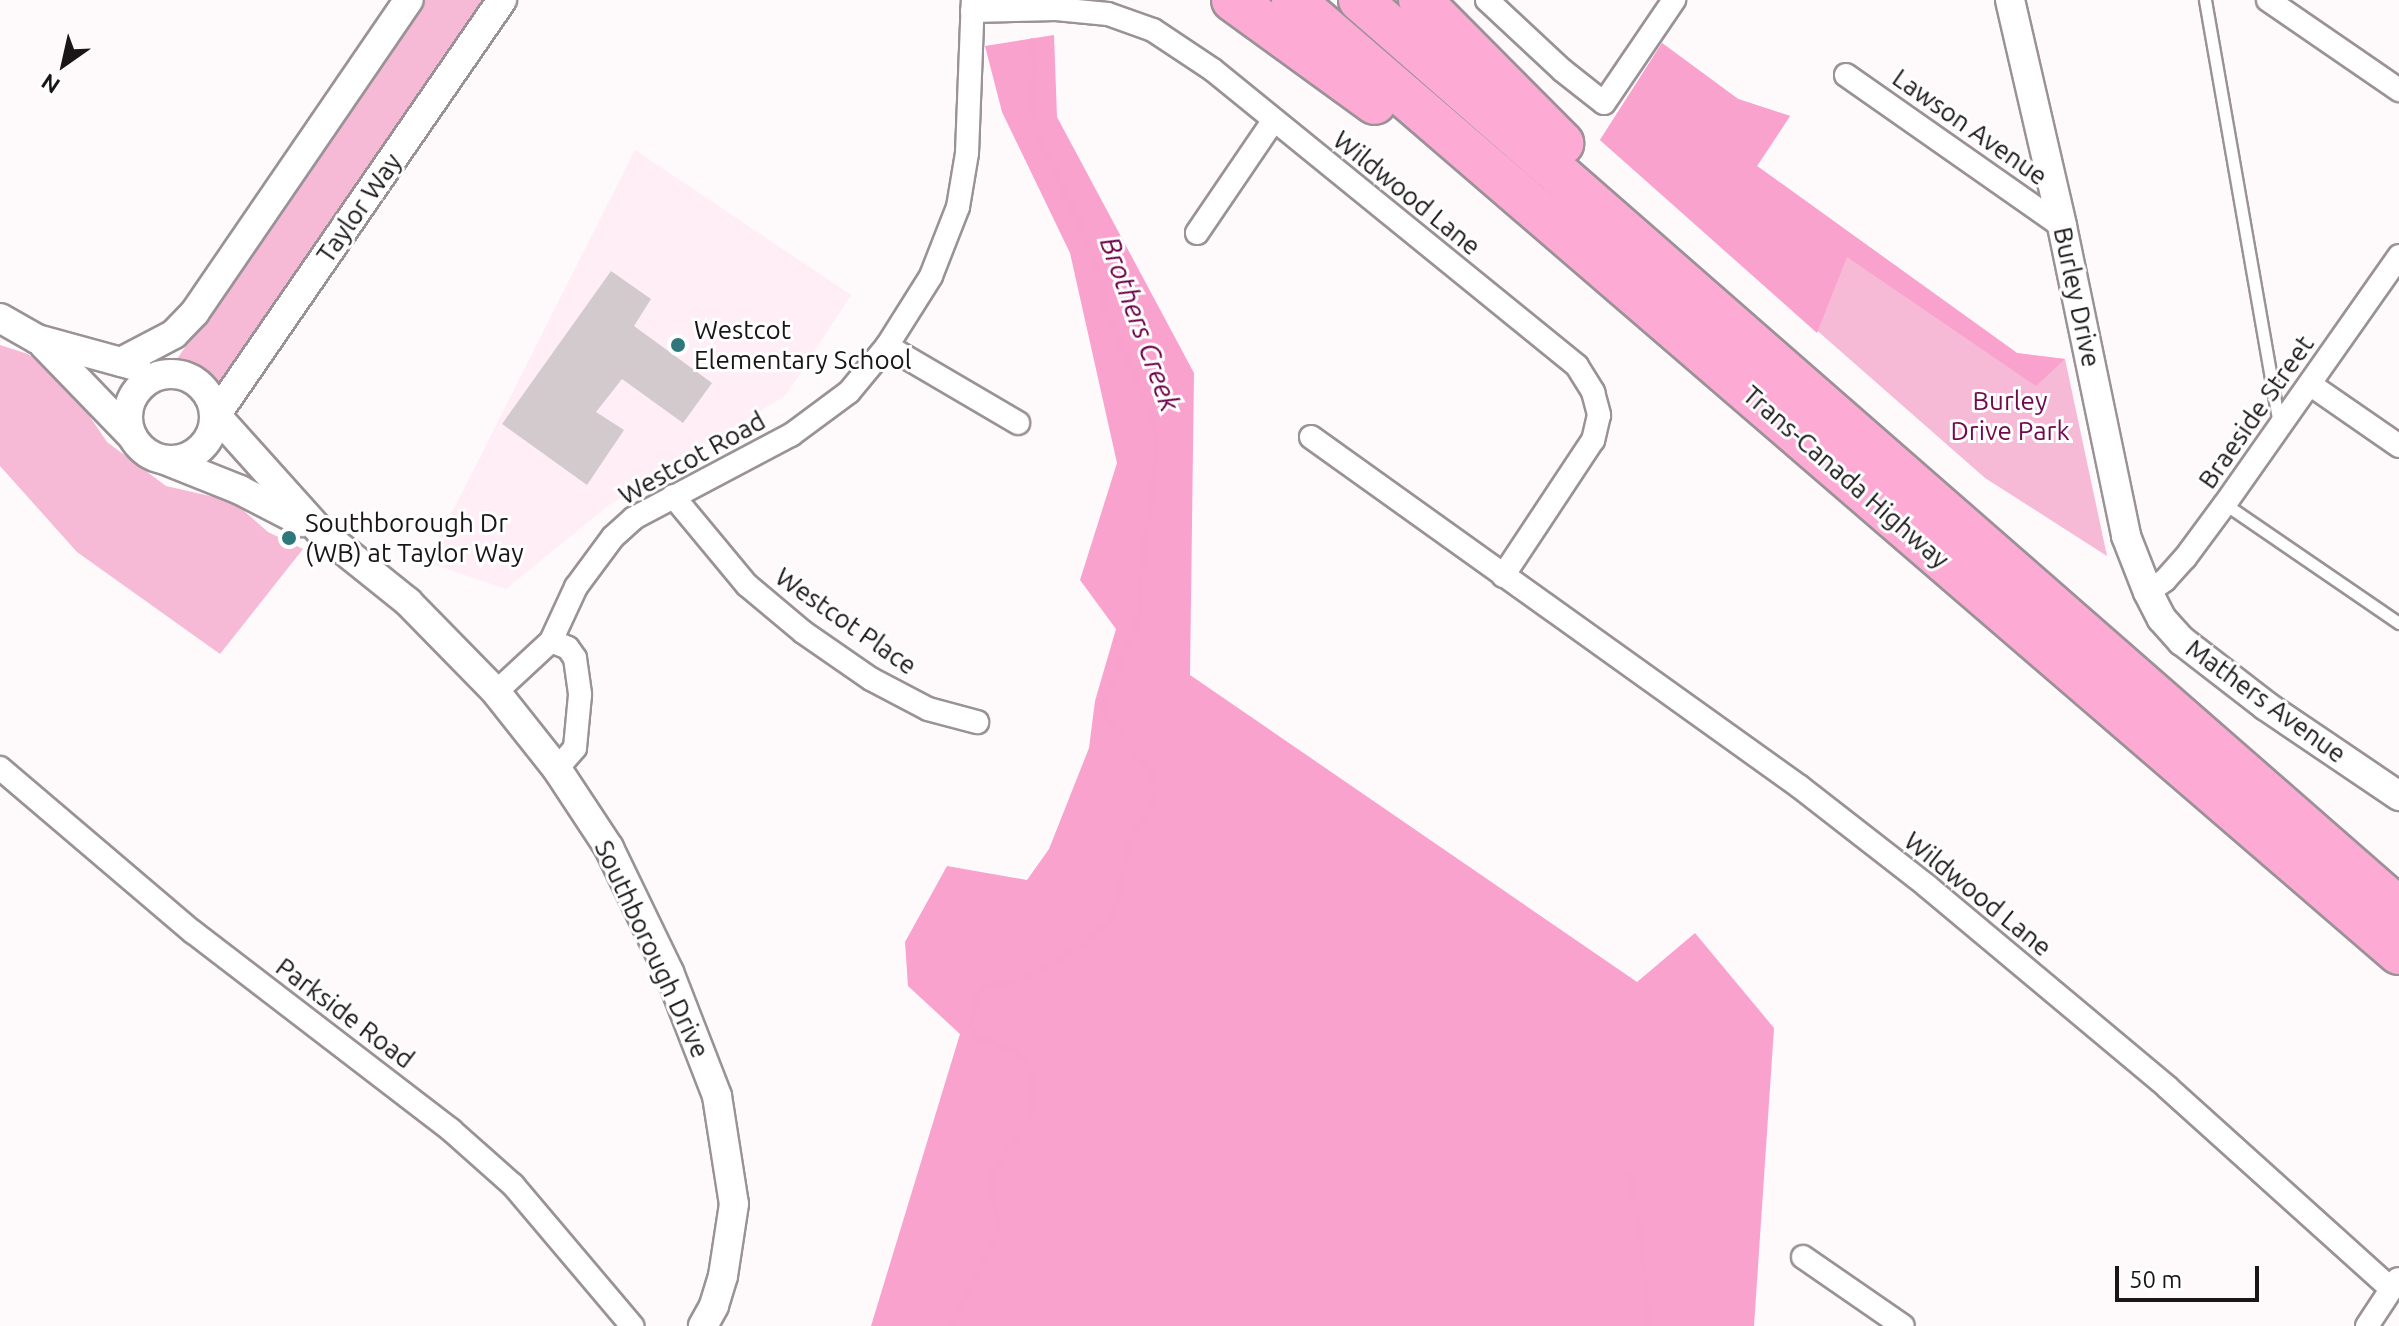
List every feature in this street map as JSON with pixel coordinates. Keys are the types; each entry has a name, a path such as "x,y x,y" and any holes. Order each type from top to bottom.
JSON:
{"highway":[{"path":"1233,0 1435,149 1827,462"},
{"name":"Trans-Canada Highway","path":"1293,0 1546,214 1827,462 2399,953"},
{"name":"Trans-Canada Highway","path":"1360,0 2399,909"},
{"path":"1420,0 1606,187 1738,330"}],"street":[{"path":"121,362 174,334 195,312 409,0"},
{"name":"Taylor Way","path":"216,415 502,0"},
{"path":"1487,0 1562,70 1604,103 1674,0"},
{"name":"Burley Drive","path":"2010,0 2062,226 2126,536 2148,592"},
{"path":"2268,0 2399,90"},
{"name":"Wildwood Lane","path":"972,5 1095,13 1153,30 1213,70 1577,366 1593,392 1599,415 1593,440 1503,576"},
{"name":"Westcot Road","path":"496,692 551,641 576,587 613,537 634,518 791,435 849,392 887,346 931,276 958,207 967,153 972,5"},
{"name":"Lawson Avenue","path":"1846,75 2062,226"},
{"path":"1197,233 1273,121"},
{"name":"Braeside Street","path":"2148,592 2165,580 2185,558 2397,263"},
{"path":"132,436 128,423 133,396 142,385 159,375 182,343 195,312"},
{"path":"0,318 37,339 159,375 182,375 195,381 206,391 216,415 204,445 193,455 165,460 141,447 37,339"},
{"path":"887,346 1018,423"},
{"path":"2311,385 2399,446"},
{"name":"Southborough Drive","path":"216,415 321,532 408,602 496,692 557,769 609,848 669,972 717,1096 734,1204 723,1276 714,1306 703,1326"},
{"name":"Wildwood Lane","path":"1311,437 1800,787 1927,886 2395,1283"},
{"name":"Southborough Drive","path":"165,460 240,490 321,532"},
{"name":"Westcot Place","path":"673,496 747,585 803,632 871,679 917,703 977,722"},
{"name":"Mathers Avenue","path":"2148,592 2162,619 2182,641 2266,706 2399,796"},
{"path":"551,641 568,648 575,658 580,695 575,748 557,769"},
{"name":"Parkside Road","path":"0,768 193,932 451,1130 513,1185 632,1326"},
{"path":"1803,1257 1903,1326"},
{"path":"2367,1326 2395,1283"}],"lane":[{"path":"2205,0 2280,429"},
{"path":"2225,504 2399,623"}],"shaded area":[{"path":"1054,35 1057,117 1194,373 1190,675 1637,982 1695,933 1774,1028 1754,1326 871,1326 960,1034 908,986 905,942 947,866 1027,880 1049,849 1089,748 1095,701 1116,629 1080,580 1117,463 1070,253 1002,112 985,46"},
{"path":"1662,43 1738,99 1790,116 1757,166 2017,353 2065,359 2036,386 1847,257 1817,333 1600,140"},
{"name":"Westcot Elementary School","path":"635,150 851,295 786,395 610,504 506,589 427,562"}],"green space":[{"path":"423,0 490,0 220,396 207,381 175,362"},
{"name":"Burley Drive Park","path":"1662,43 1738,99 1790,116 1757,166 2017,353 2065,359 2107,556 1985,478 1600,140"},
{"path":"0,345 28,354 48,367 70,387 107,442 166,486 223,499 243,510 268,532 303,549 220,654 77,552 0,466"}],"building":[{"path":"611,271 651,299 634,326 712,383 683,423 622,379 596,412 624,430 587,485 502,424"}],"waterway":[{"name":"Brothers Creek","path":"953,1326 965,1295 994,1244 998,1227 991,1175 1028,1123 1033,1102 1033,1081 1027,1061 1016,1052 979,1038 971,1025 977,996 984,988 1019,980 1062,958 1107,924 1118,899 1128,844 1152,805 1156,787 1151,772 1108,720 1104,704 1140,614 1140,579 1156,463 1156,433 1151,410 1105,311 1106,293 1081,226 1038,139 1031,100 1035,65 1032,41"},
{"path":"1630,1175 1642,1241 1648,1326"}],"place":[{"name":"Westcot Elementary School","path":"678,345"},
{"name":"Southborough Dr (WB) at Taylor Way","path":"289,538"}]}
